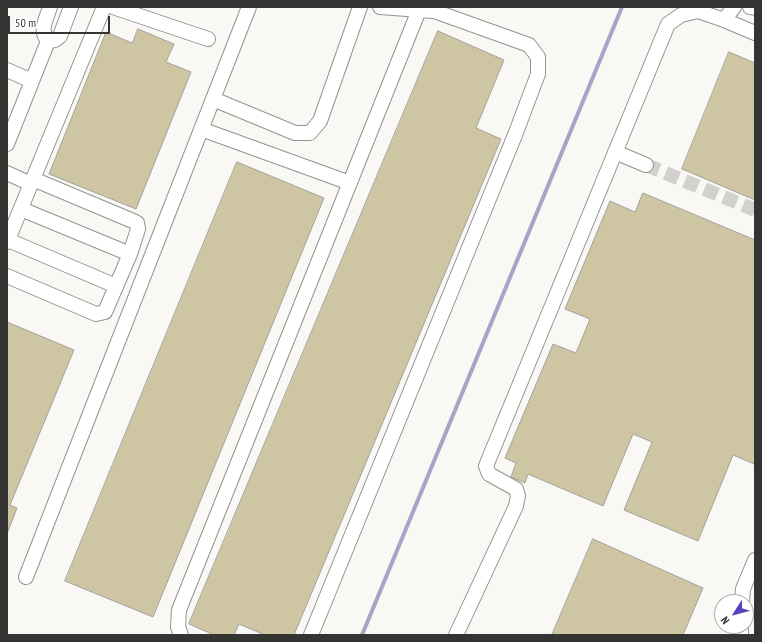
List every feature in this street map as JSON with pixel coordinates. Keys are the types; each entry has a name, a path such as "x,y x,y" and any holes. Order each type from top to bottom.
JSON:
{"lane":[{"path":"48,41 44,36 43,30 50,7"},
{"path":"48,41 55,40 60,36 71,7"},
{"path":"104,7 8,241 116,286"},
{"path":"113,7 208,39"},
{"path":"26,576 249,7"},
{"path":"213,99 295,133 310,133 320,121 360,7"},
{"path":"311,635 515,135 538,74 538,57 529,45 434,11 380,7"},
{"path":"724,20 734,7"},
{"path":"750,7 755,8"},
{"path":"181,635 178,627 180,610 419,10"},
{"path":"456,635 516,506 518,496 516,489 489,474 486,466 668,24 681,15 698,11 755,33"},
{"path":"7,144 48,41"},
{"path":"7,70 32,81"},
{"path":"201,129 350,183"},
{"path":"615,152 646,165"},
{"path":"7,173 32,181 137,223 138,229 130,254 105,312 96,314 7,276"},
{"path":"21,209 130,254"},
{"path":"743,594 743,589 755,560"}],"building":[{"path":"138,29 174,44 166,62 191,72 136,209 49,174 106,32 132,43"},
{"path":"438,31 504,60 476,128 501,139 294,635 265,635 239,624 234,635 214,635 189,624"},
{"path":"729,52 755,63 755,200 682,169"},
{"path":"237,162 324,198 153,617 65,581"},
{"path":"643,193 755,240 755,461 754,464 733,455 698,541 624,510 652,442 633,434 603,506 528,474 525,483 511,477 516,463 505,458 553,344 576,353 590,319 565,309 610,201 635,212"},
{"path":"7,322 74,350 10,505 17,508 7,534"},
{"path":"593,539 703,588 683,635 552,635"}],"waterway":[{"path":"362,635 622,7"}],"tunnel":[{"path":"646,165 755,210"}]}
